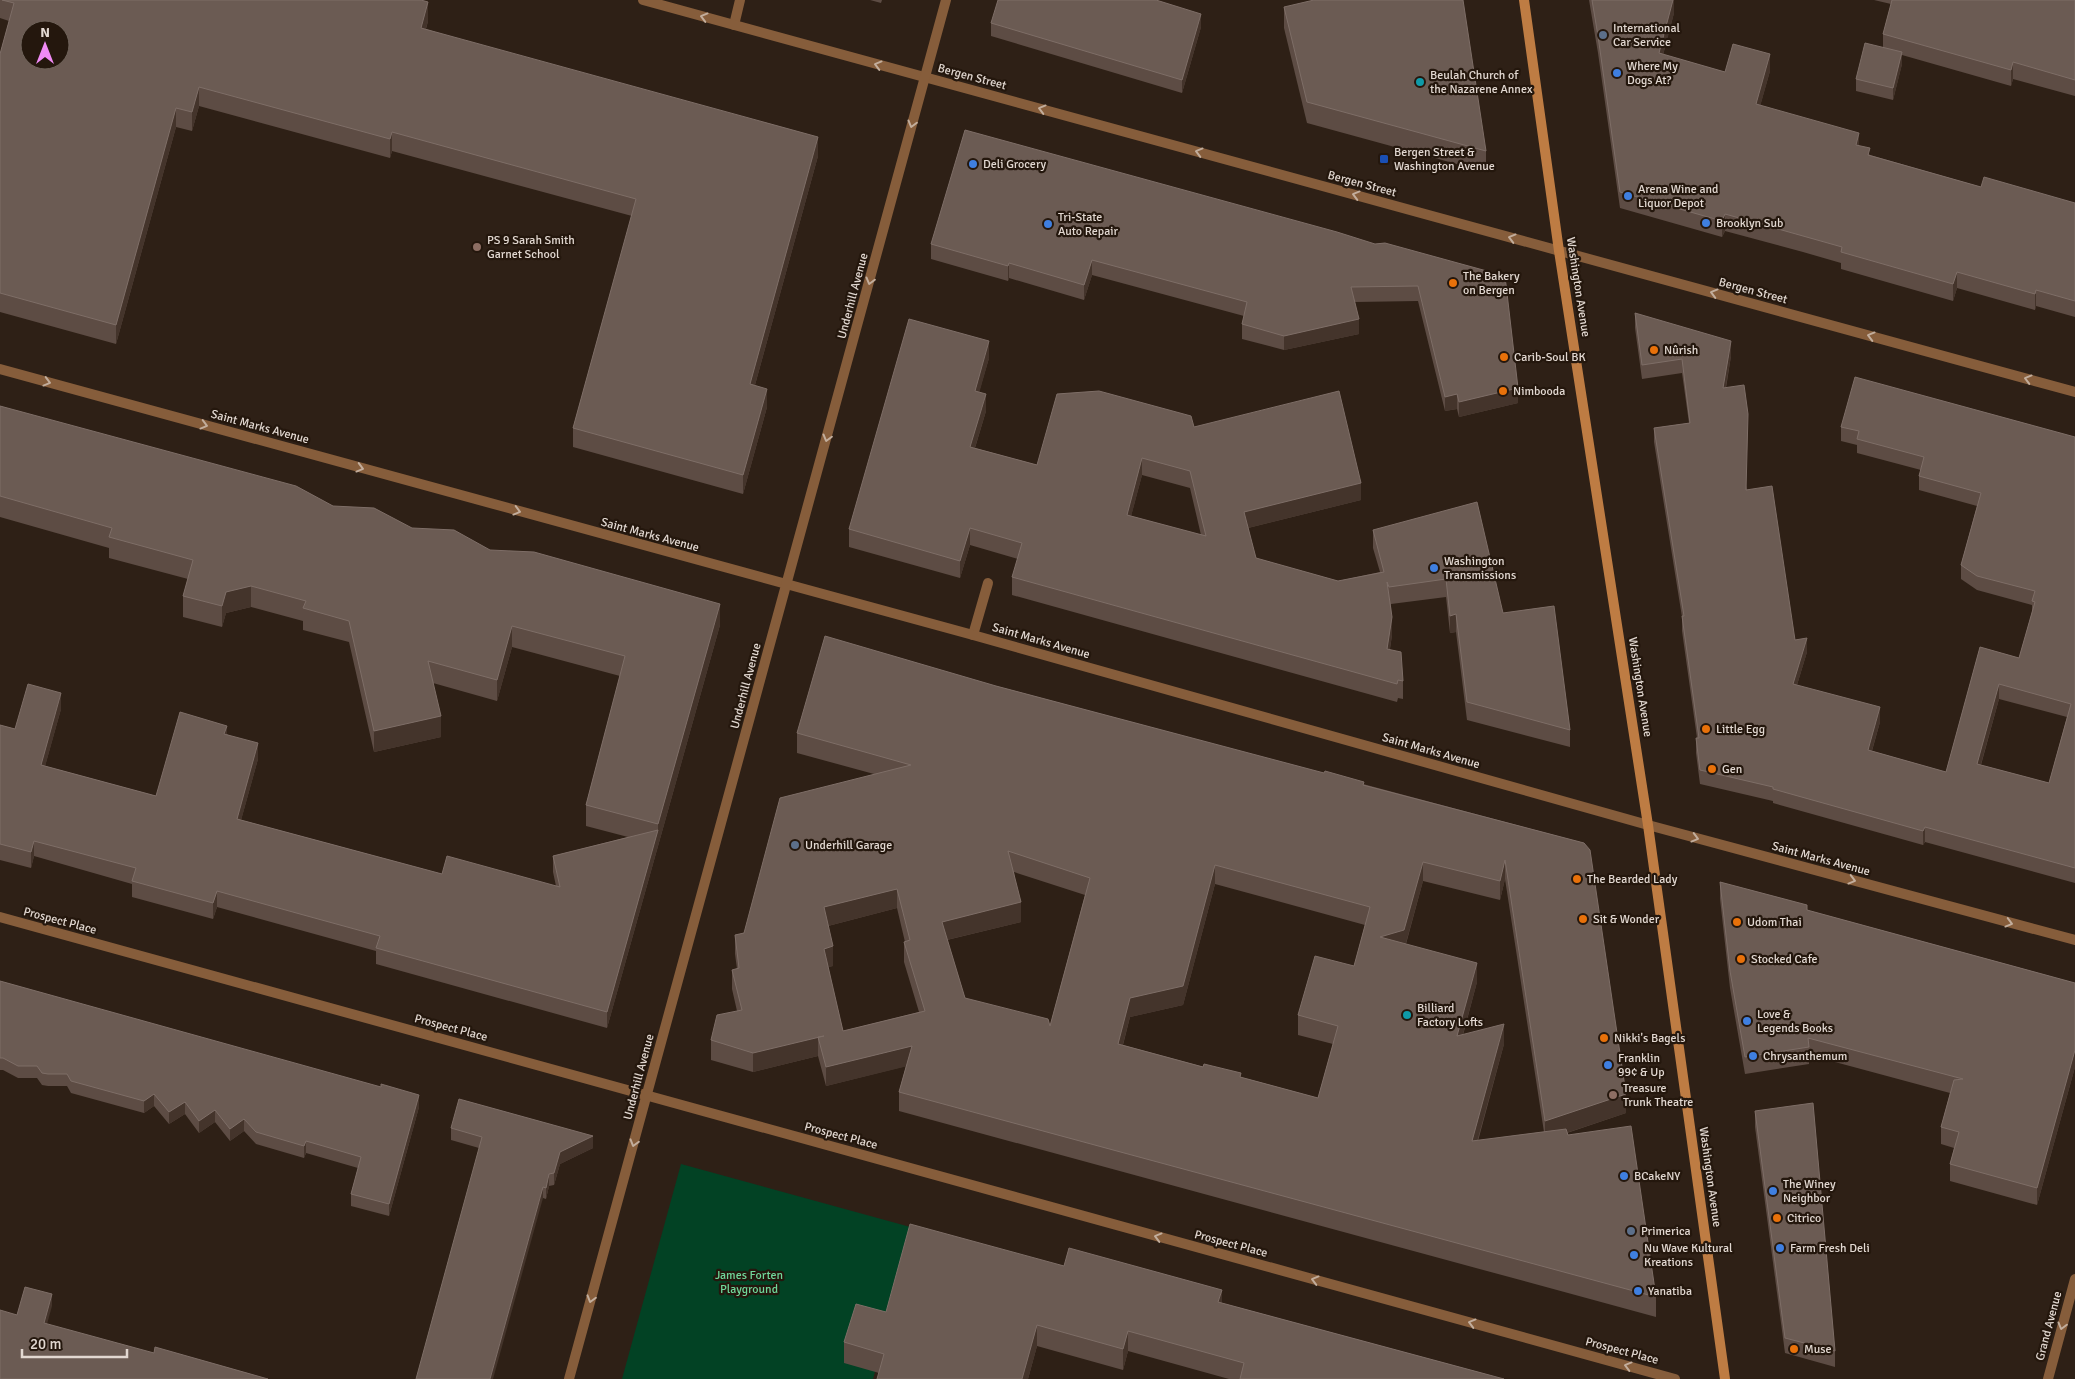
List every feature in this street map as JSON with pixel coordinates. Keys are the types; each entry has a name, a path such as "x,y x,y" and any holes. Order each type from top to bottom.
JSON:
{"main road":[{"name":"Washington Avenue","path":"1524,0 1559,251 1648,825 1725,1379"}],"street":[{"name":"Bergen Street","path":"643,0 2075,392"},
{"path":"734,25 740,0"},
{"name":"Underhill Avenue","path":"569,1379 648,1096 946,0"},
{"name":"Saint Marks Avenue","path":"0,369 787,586 973,635 1648,825 2075,940"},
{"path":"973,635 988,583"},
{"name":"Prospect Place","path":"0,917 1675,1379"},
{"name":"Grand Avenue","path":"2048,1379 2075,1279"}],"green space":[{"name":"James Forten Playground","path":"681,1164 914,1228 873,1379 622,1379"}],"building":[{"path":"2,0 421,0 428,2 421,28 818,137 750,384 767,389 743,475 573,428 636,199 392,132 390,139 199,87 192,112 176,108 116,325 0,293 0,54 14,3"},
{"path":"998,0 1156,0 1201,14 1182,80 991,23"},
{"path":"1314,0 1463,0 1486,151 1307,102 1284,7"},
{"path":"1592,0 1673,0 1659,53 1725,72 1733,44 1770,54 1756,104 1859,133 1856,145 1870,148 1868,155 1981,187 1984,177 2075,203 2075,301 2036,290 2035,294 1957,272 1953,284 1841,252 1842,247 1725,214 1722,221 1620,192"},
{"path":"1892,0 2075,0 2075,80 2013,62 2011,70 1883,34"},
{"path":"1865,43 1902,52 1893,88 1856,79"},
{"path":"965,130 1375,244 1385,243 1505,276 1518,388 1459,402 1457,394 1445,397 1418,286 1351,287 1359,319 1284,336 1242,324 1247,302 1092,260 1084,285 1009,263 1008,266 931,244"},
{"path":"1635,313 1731,341 1723,388 1744,385 1748,414 1746,490 1772,486 1795,640 1807,638 1793,684 1880,707 1868,750 1946,772 1980,647 2019,658 2035,602 2032,601 2035,591 1977,576 1961,565 1981,493 1919,476 1924,457 1857,439 1859,431 1841,427 1855,377 2075,437 2075,868 1925,827 1923,831 1773,789 1773,787 1700,770 1696,738 1699,738 1682,616 1684,616 1654,428 1690,423 1682,359 1642,365","holes":["1999,684 2071,704 2049,783 1977,764"]},
{"path":"909,319 989,341 975,391 986,394 970,447 1037,465 1057,394 1099,391 1191,416 1194,427 1339,391 1361,483 1244,512 1256,558 1338,581 1384,572 1373,530 1477,502 1503,613 1554,606 1570,730 1467,702 1456,614 1450,616 1446,579 1389,587 1387,582 1392,617 1387,649 1401,652 1403,681 1398,680 1397,684 1012,577 1022,543 970,528 960,561 849,529","holes":["1142,458 1190,471 1206,536 1127,515"]},
{"path":"0,406 296,486 333,506 374,508 412,528 454,530 490,550 534,552 720,604 658,824 586,805 625,656 512,626 497,680 428,661 441,716 374,731 349,621 303,608 306,601 251,586 226,592 222,606 183,596 193,560 109,537 112,528 0,496"},
{"path":"825,636 996,686 1324,773 1325,771 1364,782 1363,785 1584,843 1590,850 1626,1094 1545,1121 1505,860 1500,881 1423,862 1404,930 1380,937 1477,963 1457,1036 1504,1024 1472,1141 1566,1129 1568,1135 1631,1126 1656,1297 899,1092 912,1046 826,1067 818,1037 753,1053 711,1040 717,1015 742,1010 732,970 739,968 735,935 744,933 780,798 911,765 797,733","holes":["1008,851 1090,878 1050,1026 1048,1019 965,998 942,922 1021,902","1215,865 1370,907 1354,966 1315,956 1298,1015 1338,1026 1318,1098 1240,1077 1241,1073 1204,1064 1203,1067 1118,1044 1130,998 1183,986","897,889 910,940 904,942 925,1011 843,1031 824,949 833,946 824,907"]},
{"path":"28,684 61,693 41,765 156,796 180,712 227,726 224,734 258,743 237,819 442,874 447,856 560,887 553,856 658,830 607,1012 376,948 380,936 217,891 213,903 132,881 136,868 34,841 31,852 0,844 0,725 15,729"},
{"path":"1720,882 1807,905 1807,910 2075,983 2075,1050 2037,1188 1950,1164 1959,1132 1941,1127 1954,1080 1963,1079 1808,1038 1809,1047 1745,1057 1730,971"},
{"path":"0,981 381,1087 381,1084 419,1095 389,1204 351,1194 361,1157 306,1141 304,1146 256,1132 244,1119 230,1129 215,1110 199,1121 185,1102 169,1112 154,1094 144,1101 71,1081 67,1074 42,1073 37,1066 18,1066 0,1058"},
{"path":"459,1099 593,1136 560,1152 554,1173 549,1174 546,1188 543,1187 490,1379 416,1379 482,1137 451,1128"},
{"path":"1813,1103 1835,1351 1785,1338 1755,1111"},
{"path":"910,1224 1064,1266 1069,1248 1222,1290 1218,1302 1504,1379 1240,1379 1244,1363 1128,1331 1123,1349 1037,1325 1022,1379 877,1379 884,1354 844,1342 856,1304 886,1312"},
{"path":"25,1287 52,1294 44,1323 154,1353 155,1347 268,1379 0,1379 0,1310 17,1315"}],"place":[{"name":"International Car Service","path":"1603,35"},
{"name":"Where My Dogs At?","path":"1617,73"},
{"name":"Beulah Church of the Nazarene Annex","path":"1420,82"},
{"name":"Bergen Street & Washington Avenue","path":"1384,159"},
{"name":"Deli Grocery","path":"973,164"},
{"name":"Arena Wine and Liquor Depot","path":"1628,196"},
{"name":"Brooklyn Sub","path":"1706,223"},
{"name":"Tri-State Auto Repair","path":"1048,224"},
{"name":"PS 9 Sarah Smith Garnet School","path":"477,247"},
{"name":"The Bakery on Bergen","path":"1453,283"},
{"name":"Nûrish","path":"1654,350"},
{"name":"Carib-Soul BK","path":"1504,357"},
{"name":"Nimbooda","path":"1503,391"},
{"name":"Washington Transmissions","path":"1434,568"},
{"name":"Little Egg","path":"1706,729"},
{"name":"Gen","path":"1712,769"},
{"name":"Underhill Garage","path":"795,845"},
{"name":"The Bearded Lady","path":"1577,879"},
{"name":"Sit & Wonder","path":"1583,919"},
{"name":"Udom Thai","path":"1737,922"},
{"name":"Stocked Cafe","path":"1741,959"},
{"name":"Billiard Factory Lofts","path":"1407,1015"},
{"name":"Love & Legends Books","path":"1747,1021"},
{"name":"Nikki's Bagels","path":"1604,1038"},
{"name":"Chrysanthemum","path":"1753,1056"},
{"name":"Franklin 99¢ & Up","path":"1608,1065"},
{"name":"Treasure Trunk Theatre","path":"1613,1095"},
{"name":"BCakeNY","path":"1624,1176"},
{"name":"The Winey Neighbor","path":"1773,1191"},
{"name":"Citrico","path":"1777,1218"},
{"name":"Primerica","path":"1631,1231"},
{"name":"Farm Fresh Deli","path":"1780,1248"},
{"name":"Nu Wave Kultural Kreations","path":"1634,1255"},
{"name":"Yanatiba","path":"1638,1291"},
{"name":"Muse","path":"1794,1349"}]}
